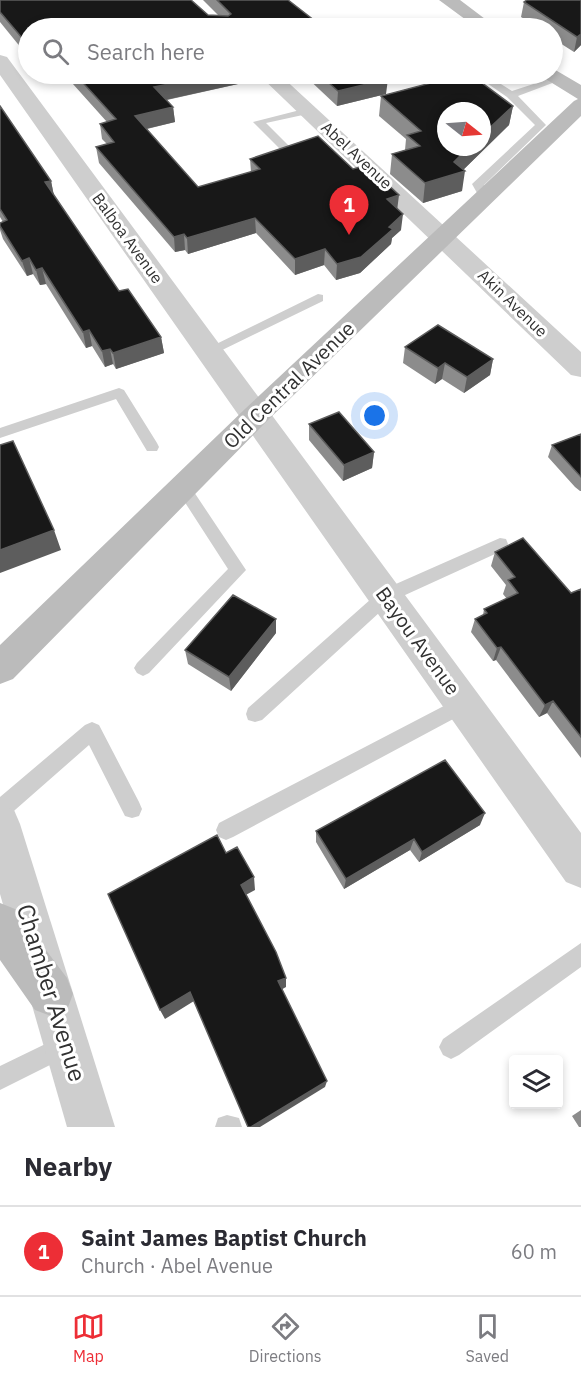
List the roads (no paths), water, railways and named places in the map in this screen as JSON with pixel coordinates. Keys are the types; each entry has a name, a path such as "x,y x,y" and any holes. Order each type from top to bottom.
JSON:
{"main road":[{"path":"448,0 474,18"},
{"path":"563,82 581,94"},
{"name":"Old Central Avenue","path":"0,668 256,415 581,105"},
{"path":"0,924 51,994"}],"street":[{"name":"Balboa Avenue","path":"0,61 256,415"},
{"name":"Abel Avenue","path":"279,84 445,237"},
{"name":"Akin Avenue","path":"445,237 581,368"},
{"name":"Bayou Avenue","path":"256,415 581,867"},
{"name":"Chamber Avenue","path":"0,824 92,1127"}],"lane":[{"path":"485,198 478,184 541,125 510,95 495,84"},
{"path":"510,95 536,84"},
{"path":"289,152 258,122 308,111"},
{"path":"209,351 318,298"},
{"path":"0,433 119,393 152,447"},
{"path":"143,668 238,570 183,487"},
{"path":"255,714 386,596 500,544"},
{"path":"226,830 463,704"},
{"path":"0,810 92,731 132,809"},
{"path":"451,1047 581,954"},
{"path":"0,1078 67,1044"}],"place":[{"name":"Saint James Baptist Church","path":"349,235"}]}
